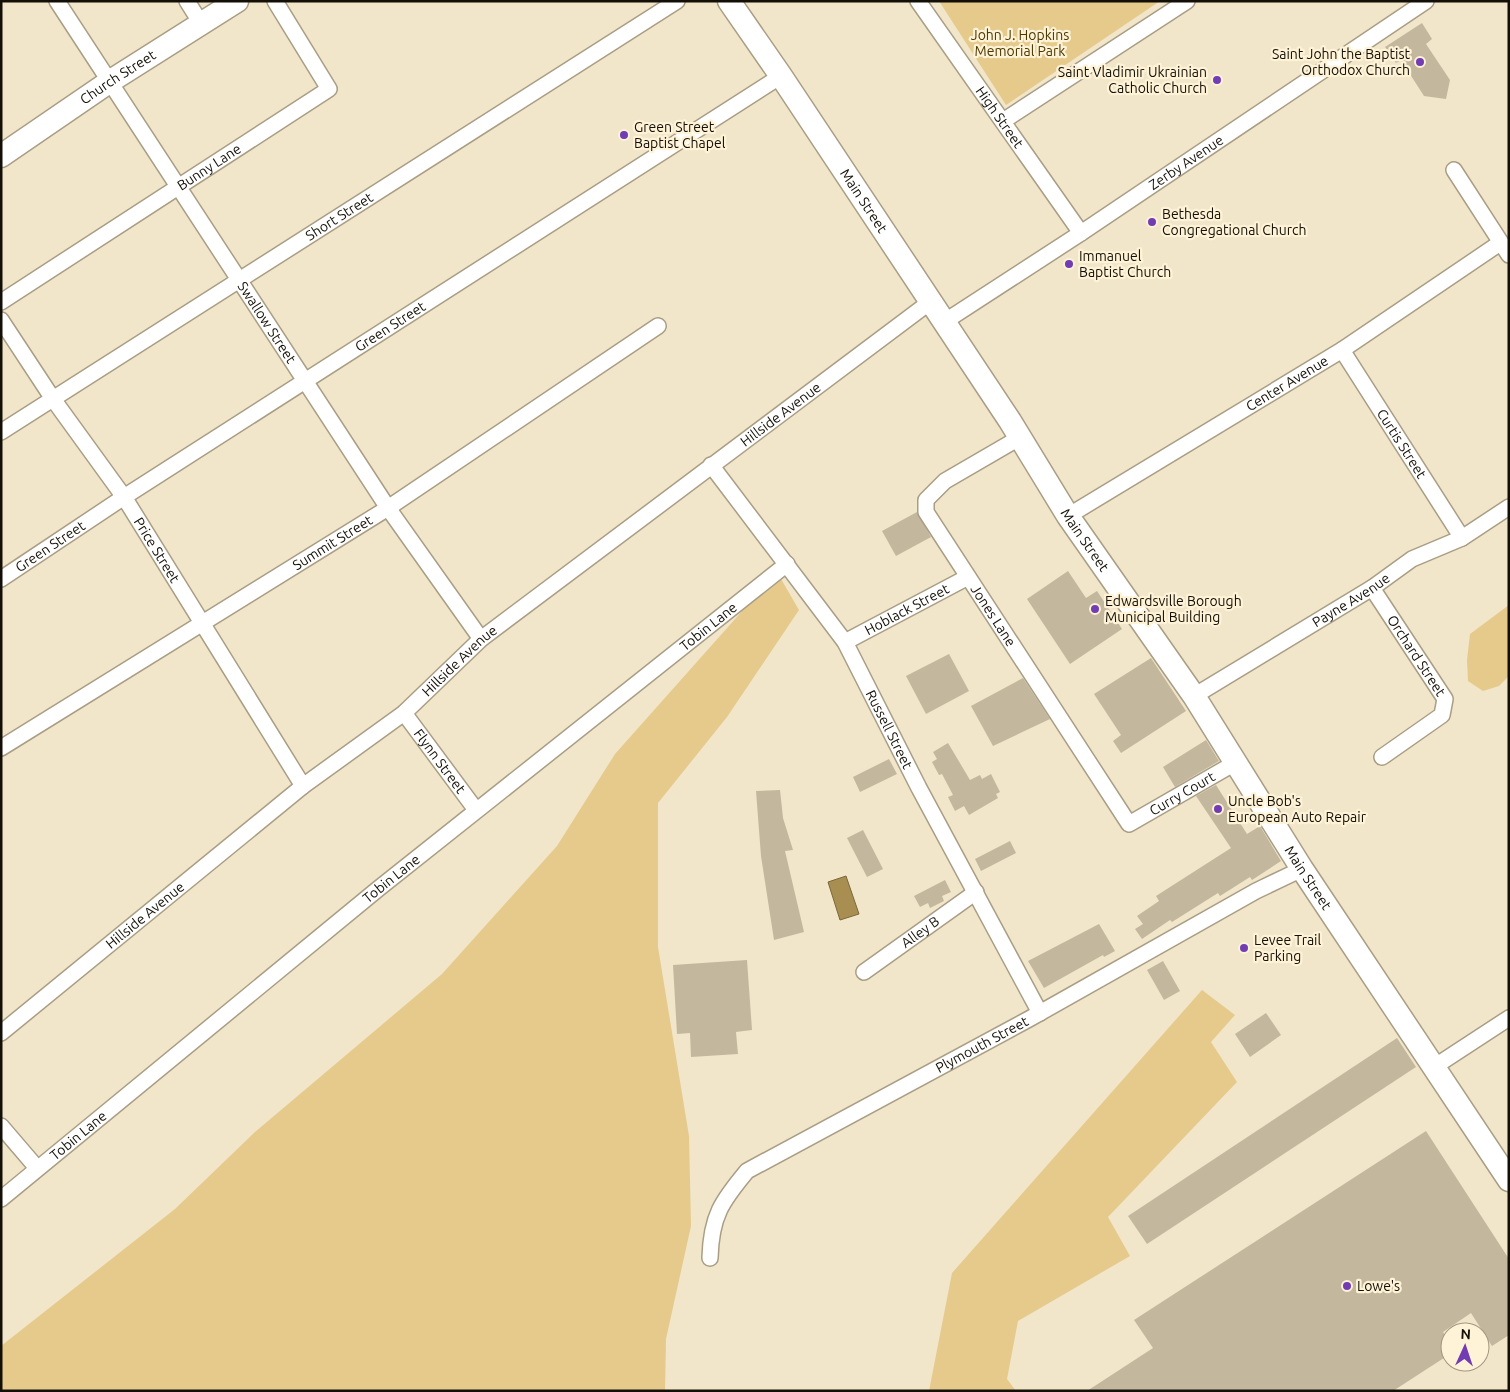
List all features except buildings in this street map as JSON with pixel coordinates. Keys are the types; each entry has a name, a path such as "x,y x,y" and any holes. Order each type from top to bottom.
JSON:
{"street":[{"name":"Swallow Street","path":"57,1 238,281 388,508 481,639"},
{"path":"187,1 202,25"},
{"name":"Church Street","path":"1,156 109,82 238,1"},
{"name":"Bunny Lane","path":"1,302 329,90 275,1"},
{"name":"Short Street","path":"1,432 677,1"},
{"name":"Main Street","path":"729,1 944,322 1068,516 1194,696 1302,869 1509,1180"},
{"name":"High Street","path":"918,1 1081,233"},
{"path":"1002,121 1187,1"},
{"name":"Zerby Avenue","path":"944,322 1081,233 1426,1"},
{"name":"Green Street","path":"1,579 124,497 781,76"},
{"path":"1454,170 1504,249"},
{"name":"Center Avenue","path":"1068,516 1342,350 1504,249"},
{"name":"Hillside Avenue","path":"2,1032 303,786 404,712 481,639 930,302"},
{"name":"Price Street","path":"1,320 53,399 124,497 303,786"},
{"name":"Summit Street","path":"1,748 388,508 658,326"},
{"name":"Curtis Street","path":"1342,350 1462,538"},
{"name":"Jones Lane","path":"1019,438 945,481 926,500 926,512 1129,824"},
{"name":"Russell Street","path":"711,465 845,642 919,788 1040,1013"},
{"name":"Payne Avenue","path":"1194,696 1372,588 1412,559 1462,538 1509,507"},
{"name":"Tobin Lane","path":"1,1199 476,810 787,564"},
{"name":"Hoblack Street","path":"845,642 968,577"},
{"name":"Orchard Street","path":"1372,588 1446,699 1442,715 1382,757"},
{"name":"Flynn Street","path":"404,712 476,810"},
{"name":"Curry Court","path":"1129,824 1235,763"},
{"name":"Plymouth Street","path":"710,1258 710,1243 719,1206 747,1171 1040,1013 1256,892 1302,869"},
{"name":"Alley B","path":"864,972 976,892"},
{"path":"1434,1067 1509,1018"},
{"path":"1,1126 37,1168"}],"green space":[{"name":"John J. Hopkins Memorial Park","path":"939,1 1160,1 1006,105"},
{"path":"777,572 799,610 727,717 658,803 658,947 689,1136 691,1226 666,1339 665,1391 1,1391 1,1346 175,1209 255,1132 442,974 557,846 615,754"},
{"path":"1509,605 1509,676 1499,686 1483,691 1468,681 1467,660 1470,634"},
{"path":"1202,990 1235,1015 1211,1042 1237,1082 1108,1217 1130,1256 1018,1321 1007,1379 1016,1391 929,1391 952,1273"}],"shaded area":[{"path":"846,876 859,914 840,920 828,882"}],"place":[{"name":"Saint John the Baptist Orthodox Church","path":"1420,62"},
{"name":"Saint Vladimir Ukrainian Catholic Church","path":"1217,80"},
{"name":"Green Street Baptist Chapel","path":"624,135"},
{"name":"Bethesda Congregational Church","path":"1152,222"},
{"name":"Immanuel Baptist Church","path":"1069,264"},
{"name":"Edwardsville Borough Municipal Building","path":"1095,609"},
{"name":"Uncle Bob's European Auto Repair","path":"1218,809"},
{"name":"Levee Trail Parking","path":"1244,948"},
{"name":"Lowe's","path":"1347,1286"}]}
